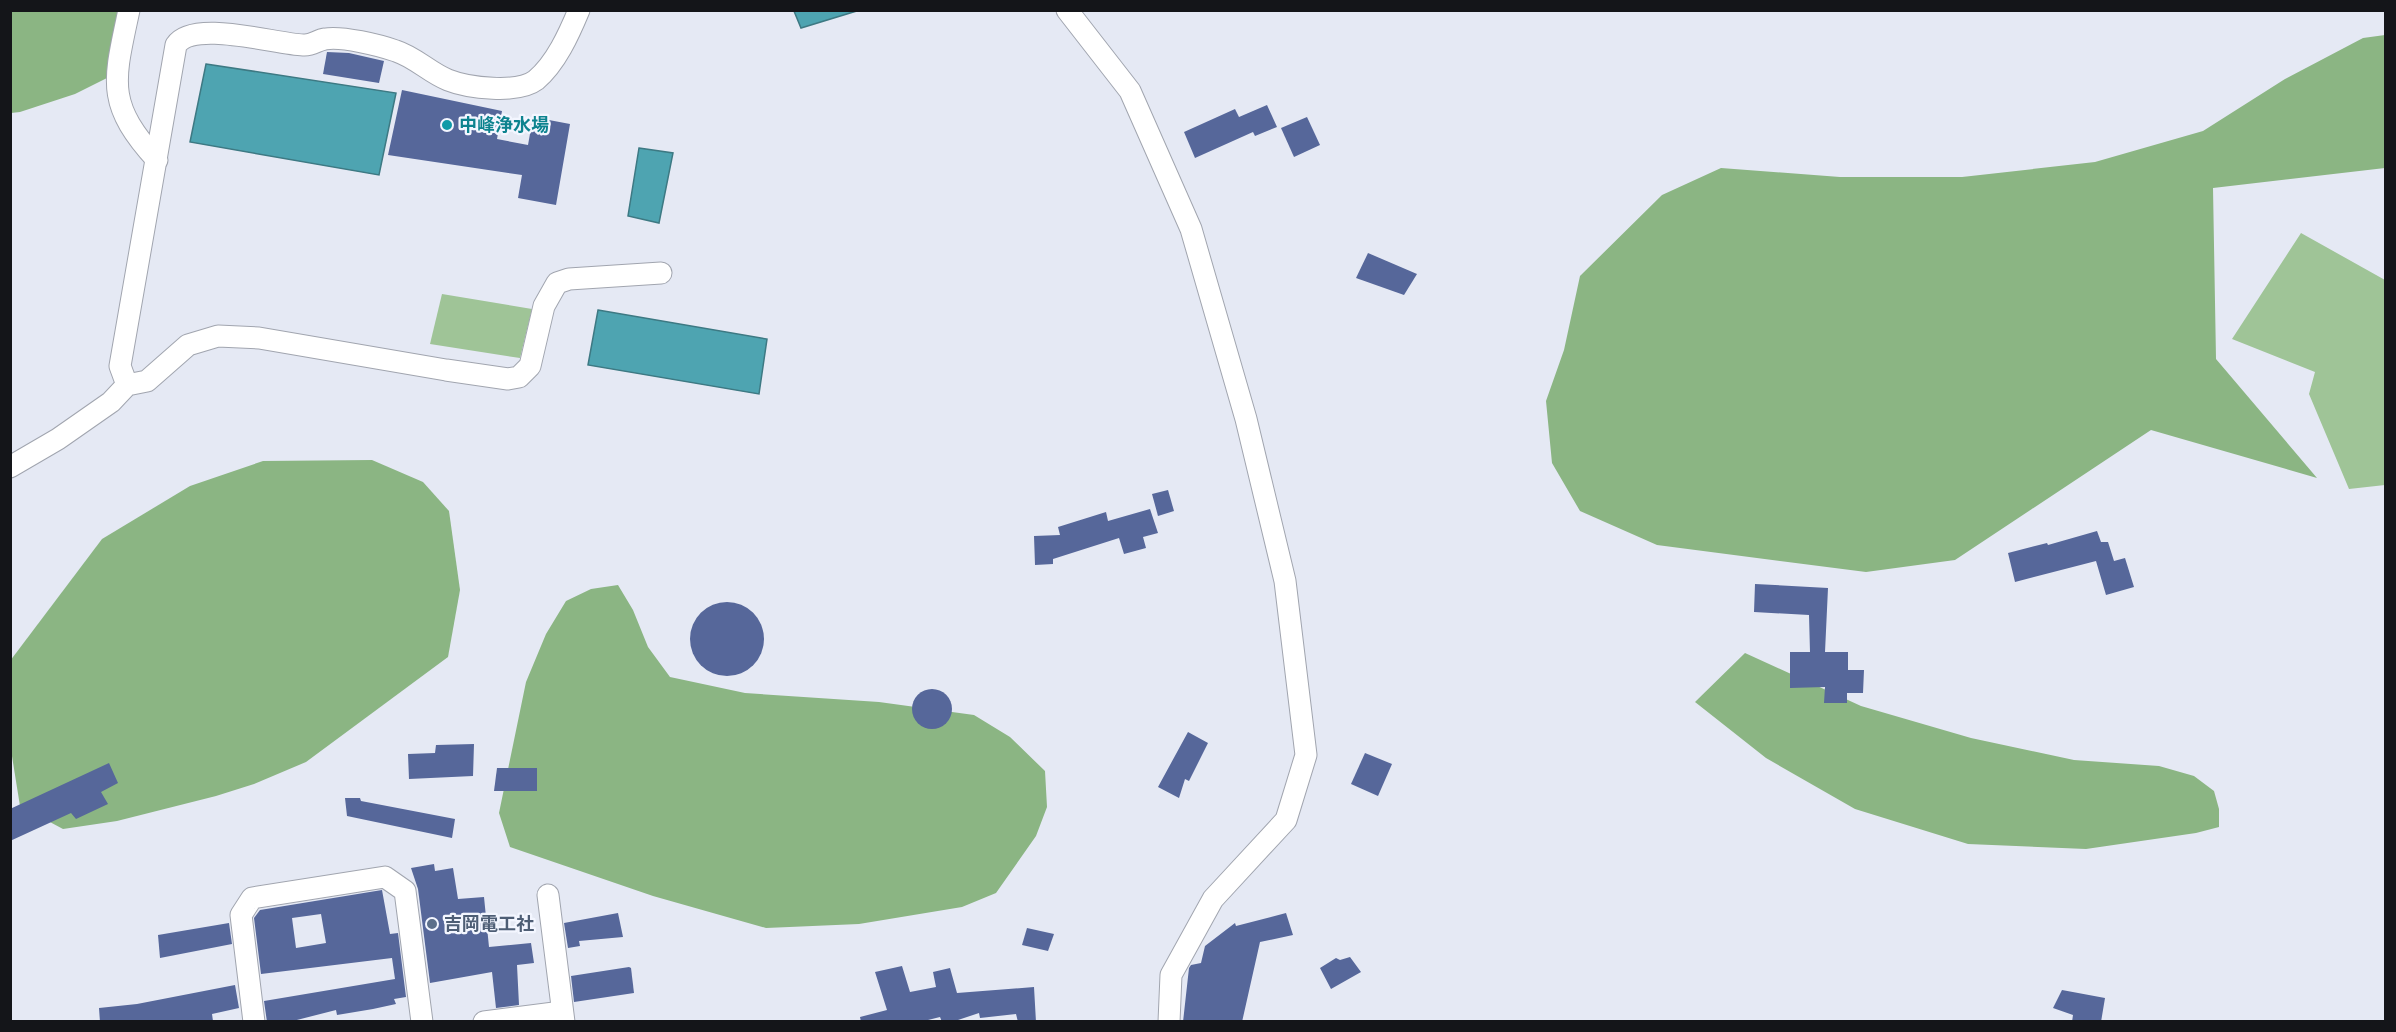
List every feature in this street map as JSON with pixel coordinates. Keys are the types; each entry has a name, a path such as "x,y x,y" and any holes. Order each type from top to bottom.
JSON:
{"street":[{"path":"129,10 118,72 119,105 136,136 157,160"},
{"path":"127,385 120,366 176,45 186,36 222,34 305,46 324,39 342,40 398,51 447,80 488,88 518,87 537,79 562,46 579,10"},
{"path":"1067,10 1130,91 1191,229 1246,419 1285,581 1306,755 1286,820 1213,899 1171,975 1168,1022"},
{"path":"10,467 58,439 111,402 127,385 147,381 195,342 227,335 334,349 494,377 519,378 530,366 544,306 557,283 569,279 661,273"},
{"path":"254,1022 241,915 252,898 386,877 405,891 422,1022"},
{"path":"484,1022 563,1017 548,895"}],"green space":[{"path":"10,11 134,11 119,72 75,94 11,113"},
{"path":"2385,35 2385,168 2213,188 2216,359 2317,478 2151,430 1955,560 1866,572 1657,545 1580,511 1552,463 1546,401 1564,350 1580,276 1662,195 1721,168 1840,177 1962,177 2095,162 2203,131 2285,79 2363,38"},
{"path":"2301,233 2385,280 2385,485 2349,489 2309,394 2315,372 2232,339"},
{"path":"442,294 532,309 520,358 430,344"},
{"path":"372,460 423,482 449,511 460,590 448,657 306,762 254,784 117,821 63,829 20,806 11,750 10,661 102,539 190,486 263,461"},
{"path":"618,585 633,610 648,647 670,677 745,693 879,702 974,715 1010,737 1045,771 1047,807 1036,836 996,893 962,907 859,924 766,928 653,896 510,847 499,813 526,682 546,634 566,601 591,589"},
{"path":"1745,653 1861,706 1971,738 2074,760 2159,766 2194,776 2214,791 2219,809 2219,827 2196,833 2086,849 1968,844 1855,809 1766,758 1695,702"}],"water":[{"path":"794,10 860,10 801,28 794,11"},
{"path":"206,64 396,93 379,175 190,142"},
{"path":"639,148 673,153 659,223 628,216"},
{"path":"598,310 767,339 759,394 588,365"}],"building":[{"path":"327,52 349,53 384,61 379,83 323,74"},
{"name":"中峰浄水場","path":"402,90 502,111 497,139 528,145 533,117 570,124 556,205 518,198 522,175 388,155"},
{"path":"1267,105 1277,127 1255,136 1253,132 1195,158 1184,132 1235,109 1239,117"},
{"path":"1307,117 1320,145 1294,157 1281,128"},
{"path":"1368,253 1417,274 1404,295 1356,278"},
{"path":"1168,490 1174,511 1158,516 1152,494"},
{"path":"1150,509 1158,533 1143,537 1146,548 1124,554 1119,538 1053,559 1053,564 1035,565 1034,536 1060,535 1058,527 1106,512 1108,521"},
{"path":"2097,531 2101,542 2108,542 2114,561 2125,558 2134,587 2106,595 2096,561 2015,582 2008,553 2047,543 2048,545"},
{"path":"1755,584 1828,588 1825,652 1848,652 1848,670 1864,670 1863,693 1847,693 1847,703 1824,703 1825,687 1790,688 1790,652 1810,652 1809,615 1754,612"},
{"path":"727,602 741,605 753,613 761,625 764,639 761,653 753,665 741,673 727,676 713,673 701,665 693,653 690,639 693,625 701,613 713,605"},
{"path":"932,689 940,690 946,695 951,701 951,717 946,723 940,728 932,729 924,728 918,723 913,717 912,709 913,701 918,695 924,690"},
{"path":"1188,732 1208,743 1189,781 1185,779 1179,798 1158,787"},
{"path":"474,744 473,776 409,779 408,754 435,753 436,745"},
{"path":"1365,753 1392,764 1378,796 1351,784"},
{"path":"109,763 118,783 101,792 108,804 76,819 71,813 10,841 10,809"},
{"path":"497,768 537,768 537,791 494,791"},
{"path":"345,798 360,798 361,801 455,819 452,838 347,816"},
{"path":"434,864 435,871 453,868 458,899 484,897 489,947 531,943 534,963 517,965 519,1005 496,1008 492,972 430,983 418,889 411,868"},
{"path":"382,890 390,934 398,933 406,997 394,999 396,1004 373,1009 337,1015 336,1010 289,1022 267,1022 264,1001 395,979 392,958 261,974 254,918 260,910","holes":["321,914 326,943 296,948 292,918"]},
{"path":"618,913 623,937 579,941 580,946 568,948 564,923"},
{"path":"1286,913 1293,935 1260,942 1242,1022 1183,1022 1189,968 1191,965 1201,963 1205,946 1235,923 1236,926"},
{"path":"229,923 232,944 160,958 158,935"},
{"path":"1027,928 1054,934 1048,951 1022,945"},
{"path":"1350,957 1361,972 1331,989 1320,968 1336,958 1340,960"},
{"path":"902,966 910,992 936,987 933,972 950,968 957,993 1034,987 1036,1022 1018,1022 1016,1014 980,1018 979,1013 952,1022 942,1022 940,1017 920,1022 861,1022 860,1017 887,1010 875,972"},
{"path":"629,967 634,993 574,1002 571,976"},
{"path":"235,985 239,1008 212,1014 213,1021 100,1022 99,1008 137,1004"},
{"path":"2062,990 2105,998 2101,1022 2072,1022 2073,1015 2053,1008"}],"place":[{"name":"中峰浄水場","path":"447,125"},
{"name":"吉岡電工社","path":"432,924"}]}
